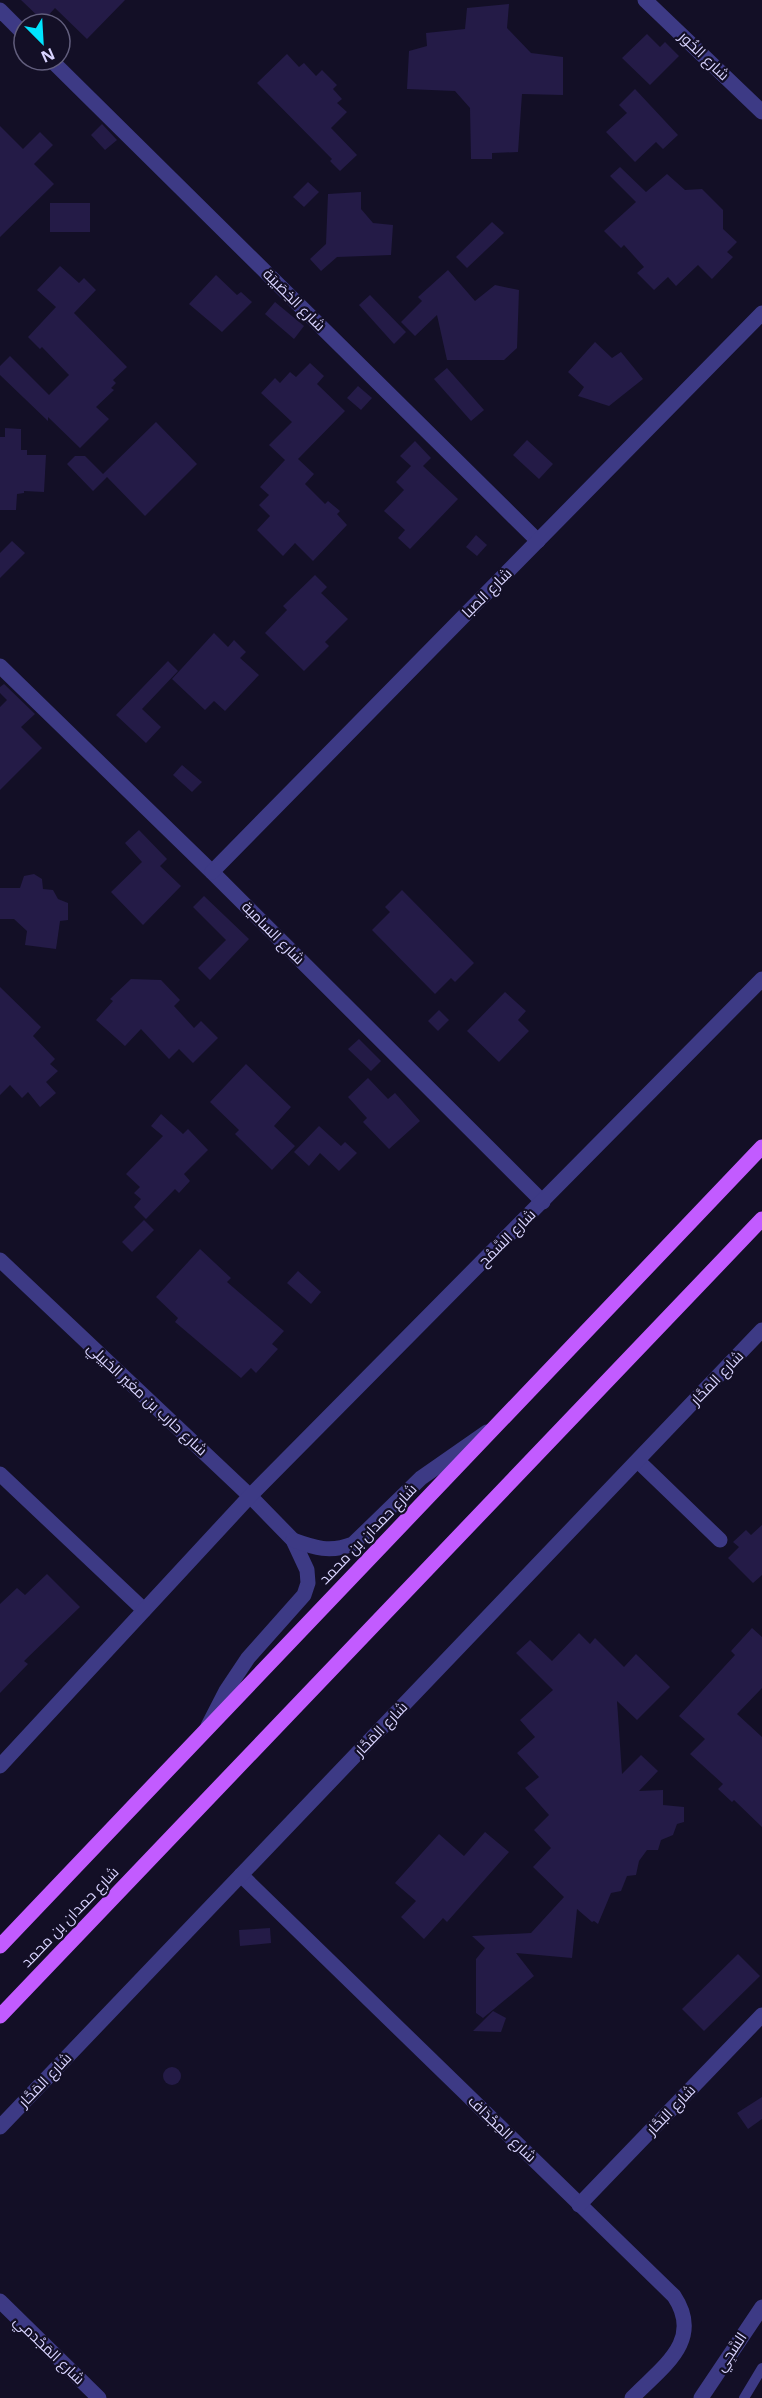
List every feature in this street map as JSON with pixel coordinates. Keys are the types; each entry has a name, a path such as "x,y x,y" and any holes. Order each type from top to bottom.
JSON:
{"main road":[{"name":"شارع حمدان بن محمد","path":"0,1946 762,1147"},
{"name":"شارع حمدان بن محمد","path":"0,2016 762,1219"}],"street":[{"name":"شارع الخُور","path":"645,0 762,112"},
{"path":"0,10 12,22"},
{"name":"شارع الخِصَيبَة","path":"63,72 538,541"},
{"name":"شارع الصبا","path":"212,872 762,313"},
{"name":"شارع السامية","path":"0,666 212,872 543,1202"},
{"name":"شارع السَّمْح","path":"0,1766 250,1496 762,979"},
{"name":"شارع حارب بن مغير الخييلي","path":"0,1260 250,1496 293,1540 307,1570 308,1583 304,1595 248,1658 226,1691 208,1726"},
{"name":"شارع المَحَّار","path":"0,2127 762,1330"},
{"name":"شارع حارب بن مغير الخييلي","path":"293,1540 325,1550 339,1549 353,1544 421,1478 457,1451 495,1427"},
{"path":"638,1461 720,1540"},
{"path":"0,1473 144,1610"},
{"name":"شارع المِجْدَاف","path":"242,1875 579,2205 665,2286 677,2301 685,2316 684,2334 678,2350 632,2398"},
{"name":"شارع البَحَّار","path":"579,2205 762,2015"},
{"name":"شارع المَجْدمي","path":"0,2301 99,2398"},
{"name":"السَّجِي","path":"701,2398 762,2307"}],"lane":[{"path":"744,2398 762,2368"}],"building":[{"path":"21,0 125,0 87,39 72,24 72,12 59,12 55,8 51,12 34,12"},
{"path":"509,4 507,28 531,53 563,57 563,95 522,94 518,152 492,153 492,159 471,159 470,108 455,91 407,89 409,51 427,46 426,33 465,29 467,8"},
{"path":"647,34 660,47 665,42 679,56 650,85 622,58"},
{"path":"287,54 299,67 304,63 316,76 322,70 337,85 333,89 342,99 337,103 347,112 331,128 357,155 340,171 330,161 332,159 257,83"},
{"path":"635,89 678,135 663,149 656,142 635,162 606,132 627,113 619,105"},
{"path":"102,124 117,140 105,150 91,135"},
{"path":"0,126 23,149 40,132 53,145 34,164 54,184 0,237"},
{"path":"620,167 646,192 667,174 685,190 702,189 723,210 723,229 737,242 727,252 733,257 712,279 698,265 676,286 668,277 654,290 637,273 644,267 624,245 621,248 604,231 636,202 610,176"},
{"path":"308,182 319,192 304,207 293,197"},
{"path":"361,192 361,209 373,223 393,225 391,255 337,257 321,271 310,259 326,244 328,194"},
{"path":"50,203 90,203 90,232 50,232"},
{"path":"492,222 504,233 467,268 456,257"},
{"path":"60,266 79,283 84,278 96,290 74,313 127,367 113,380 116,383 111,388 114,390 96,407 109,419 80,448 0,375 0,366 10,356 49,395 69,375 42,347 40,349 28,337 56,307 37,290"},
{"path":"448,270 475,301 495,285 519,290 517,348 504,360 447,360 437,315 415,336 401,322 422,301 418,297"},
{"path":"216,275 237,295 241,292 252,302 222,332 189,304"},
{"path":"370,295 406,332 394,344 359,305"},
{"path":"275,302 304,326 294,339 265,314"},
{"path":"595,342 612,358 621,352 643,379 609,406 578,396 584,387 568,372"},
{"path":"310,363 324,376 317,384 345,411 298,459 314,474 305,484 325,504 328,501 340,511 337,514 347,525 313,561 295,543 283,556 257,530 270,516 259,505 269,495 260,487 285,460 269,445 292,422 261,393 275,378 280,383 290,372 296,377"},
{"path":"447,368 484,410 471,421 434,379"},
{"path":"358,386 372,398 361,410 347,398"},
{"path":"156,422 197,464 145,516 107,477 93,491 67,464 75,456 85,456 103,474"},
{"path":"5,428 21,429 21,450 27,450 27,455 46,455 44,492 24,491 24,493 17,494 16,510 0,510 0,437 5,437"},
{"path":"527,440 553,464 539,479 513,455"},
{"path":"415,441 431,458 423,466 458,499 410,549 398,538 405,530 384,511 404,490 396,482 411,466 400,456"},
{"path":"476,535 487,545 477,556 466,547"},
{"path":"12,541 25,553 0,578 0,553"},
{"path":"315,575 327,587 321,593 348,619 325,642 329,646 304,671 265,633 287,610 283,606"},
{"path":"214,633 228,647 234,640 246,652 240,658 259,675 225,711 214,701 205,710 172,679"},
{"path":"168,661 178,671 142,709 161,727 146,743 116,715"},
{"path":"4,684 35,714 21,727 42,748 0,790 0,707 7,700 0,693 0,687"},
{"path":"182,765 202,782 192,792 173,775"},
{"path":"139,830 167,859 160,866 181,886 143,925 111,892 142,862 125,843"},
{"path":"34,874 42,879 43,889 53,890 58,899 68,903 68,920 60,921 56,949 25,945 27,931 14,919 0,919 0,888 20,888 24,876"},
{"path":"402,890 474,963 455,982 451,978 435,994 372,930 390,912 385,907"},
{"path":"204,896 249,939 210,980 198,968 226,940 193,907"},
{"path":"131,979 161,980 180,1000 174,1006 194,1028 201,1021 218,1038 193,1063 179,1049 169,1059 141,1029 125,1046 96,1020 113,1001 110,999"},
{"path":"0,987 41,1027 33,1036 55,1059 50,1064 58,1071 46,1082 56,1093 40,1107 28,1092 22,1098 10,1085 0,1095"},
{"path":"505,992 526,1011 518,1020 529,1031 499,1062 467,1031"},
{"path":"439,1010 449,1020 438,1031 428,1021"},
{"path":"359,1039 381,1061 371,1071 348,1049"},
{"path":"246,1064 291,1107 274,1126 295,1146 272,1170 235,1134 239,1130 210,1102"},
{"path":"368,1078 388,1099 395,1093 420,1121 389,1149 363,1122 367,1118 348,1097"},
{"path":"161,1114 183,1134 188,1129 208,1150 184,1174 190,1181 179,1193 175,1189 146,1219 134,1207 141,1199 134,1193 140,1187 126,1174 163,1136 151,1126"},
{"path":"319,1126 341,1146 345,1142 357,1153 339,1171 320,1153 309,1166 294,1152"},
{"path":"144,1220 154,1230 132,1252 122,1242"},
{"path":"200,1249 231,1278 227,1282 284,1331 272,1344 278,1349 256,1373 251,1368 241,1378 175,1322 178,1318 156,1297"},
{"path":"298,1271 321,1292 311,1304 287,1283"},
{"path":"762,1525 762,1575 753,1583 728,1558 739,1547 733,1542 746,1530 751,1535"},
{"path":"47,1574 80,1607 24,1661 28,1664 0,1693 0,1604 17,1588 25,1595"},
{"path":"752,1628 762,1637 762,1688 737,1714 762,1737 762,1827 734,1800 732,1802 718,1789 723,1784 690,1754 705,1739 679,1716 735,1655 731,1651"},
{"path":"579,1633 590,1644 595,1638 624,1667 636,1654 670,1687 637,1720 617,1701 622,1774 641,1755 658,1771 639,1791 663,1790 663,1805 684,1807 684,1822 677,1824 673,1835 661,1840 658,1850 647,1850 639,1861 636,1875 627,1876 621,1891 611,1893 598,1924 592,1922 577,1909 572,1958 516,1953 534,1976 483,2018 476,2013 476,1959 485,1948 472,1936 531,1933 564,1897 533,1867 551,1848 534,1830 549,1815 525,1788 539,1777 517,1753 535,1737 520,1720 553,1690 516,1653 530,1640 552,1661"},
{"path":"485,1832 509,1852 447,1922 443,1918 424,1939 401,1917 416,1901 395,1883 439,1834 464,1856"},
{"path":"270,1928 271,1943 240,1946 239,1930"},
{"path":"738,1954 760,1976 704,2031 682,2009"},
{"path":"493,2011 506,2018 501,2032 473,2031"},
{"path":"172,2067 180,2072 181,2076 176,2084 172,2085 164,2080 163,2076 168,2068"},
{"path":"762,2097 762,2119 748,2129 737,2113"}]}
